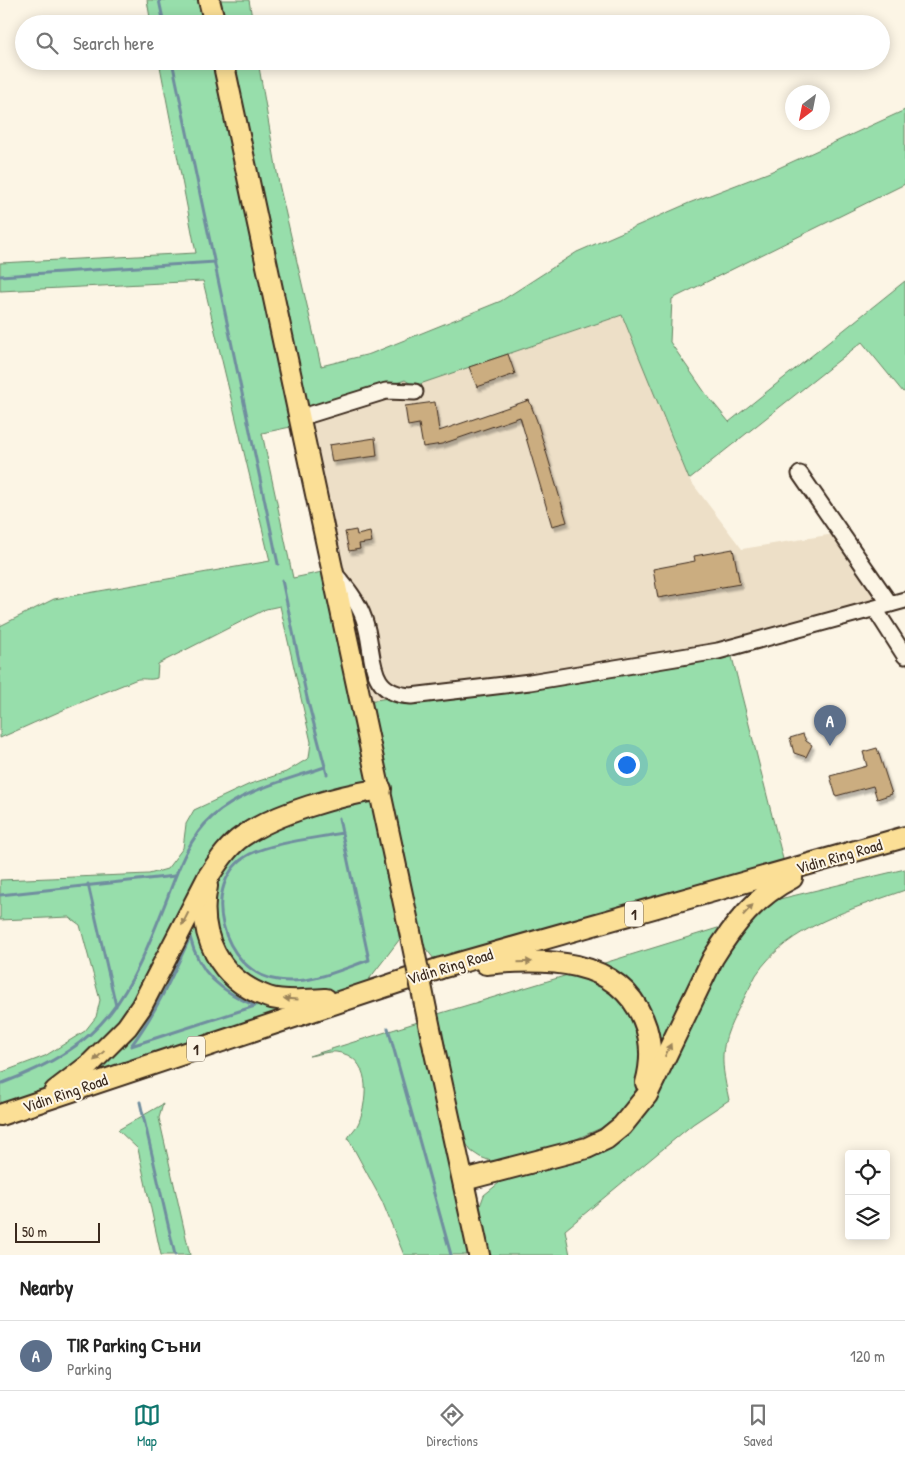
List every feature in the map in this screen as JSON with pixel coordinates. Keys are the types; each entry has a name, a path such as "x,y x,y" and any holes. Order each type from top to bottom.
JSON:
{"main road":[{"path":"210,0 212,15"},
{"path":"225,70 479,1255"},
{"path":"36,1103 89,1065 127,1028 142,1007 208,876 220,858 242,837 267,822 351,794 380,788"},
{"name":"Vidin Ring Road","path":"0,1115 441,968 905,837"},
{"path":"464,1180 587,1148 606,1139 622,1126 650,1090 713,958 731,930 756,900 772,888 827,860"},
{"path":"208,876 203,905 206,930 218,961 238,983 269,998 314,1000 356,995"},
{"path":"441,968 494,963 554,962 594,970 612,980 628,994 639,1010 649,1032 651,1056 637,1108"}],"street":[{"path":"299,418 386,392 414,392"},
{"path":"800,474 890,604"},
{"path":"332,570 359,607 366,626 375,669 380,683 386,690 397,695 427,694 530,682 709,653 905,600"},
{"path":"875,609 905,656"}],"shaded area":[{"path":"623,315 689,479 742,549 840,533 890,604 731,648 530,682 361,702 299,418 405,380 414,386"}],"green space":[{"path":"147,0 249,0 252,15 150,15"},
{"path":"161,70 260,70 279,184 321,366 370,354 501,301 577,252 689,203 770,172 905,110 905,184 672,299 670,342 706,394 729,422 905,281 905,391 903,392 862,342 689,479 622,315 414,386 405,380 299,418 300,425 262,433 293,578 332,570 361,702 730,649 786,871 441,968 409,927 357,995 0,1115 0,1073 45,1056 85,1031 96,1017 100,1000 80,925 69,917 0,920 0,880 149,874 167,869 183,848 186,824 194,810 250,784 286,772 309,758 311,742 280,606 266,609 158,664 157,678 135,680 0,738 0,626 54,599 270,561 203,281 0,291 0,263 196,253"},
{"path":"905,869 905,890 823,921 785,944 769,958 754,978 726,1039 723,1060 729,1100 693,1124 565,1230 570,1255 489,1255 480,1206 484,1195 504,1179 620,1139 640,1120 653,1099 713,964 767,902"},
{"path":"721,927 695,971 660,1048 598,965"},
{"path":"571,974 599,982 615,991 640,1029 642,1073 634,1094 619,1114 601,1128 574,1140 507,1160 491,1161 480,1157 471,1151 465,1142 438,1014"},
{"path":"418,1022 426,1050 470,1255 404,1255 382,1201 348,1138 358,1124 364,1102 365,1090 361,1070 356,1061 348,1055 336,1052 309,1056"},
{"path":"163,1104 159,1118 190,1255 161,1255 138,1149 118,1130"}],"building":[{"path":"508,354 515,374 477,387 469,367"},
{"path":"529,400 567,522 552,526 520,417 442,444 423,447 419,424 408,426 405,406 435,402 439,431"},
{"path":"375,438 377,456 332,462 329,445"},
{"path":"356,530 357,535 370,532 372,542 359,544 360,549 349,551 345,532"},
{"path":"733,549 740,584 658,598 653,569 695,561 694,556"},
{"path":"803,734 806,741 812,745 806,757 794,753 790,738"},
{"path":"877,748 892,794 877,799 873,786 836,796 830,776 867,766 863,752"}],"waterway":[{"path":"159,0 162,15"},
{"path":"174,70 278,564"},
{"path":"0,276 215,262"},
{"path":"282,580 307,698 327,774"},
{"path":"0,1084 37,1069 67,1052 91,1034 110,1013 126,990 140,963 191,843 212,817 251,793 325,767"},
{"path":"339,818 369,960 313,979 278,980 259,974 243,961 231,944 223,925 221,904 224,885 234,867 250,854 259,850 342,833"},
{"path":"0,895 175,876"},
{"path":"88,884 116,1006"},
{"path":"190,937 199,961 213,980 232,994 255,1006 131,1046 156,1007 190,937"},
{"path":"388,1028 451,1255"},
{"path":"140,1102 175,1255"}],"place":[{"name":"TIR Parking Съни","path":"830,746"}]}
